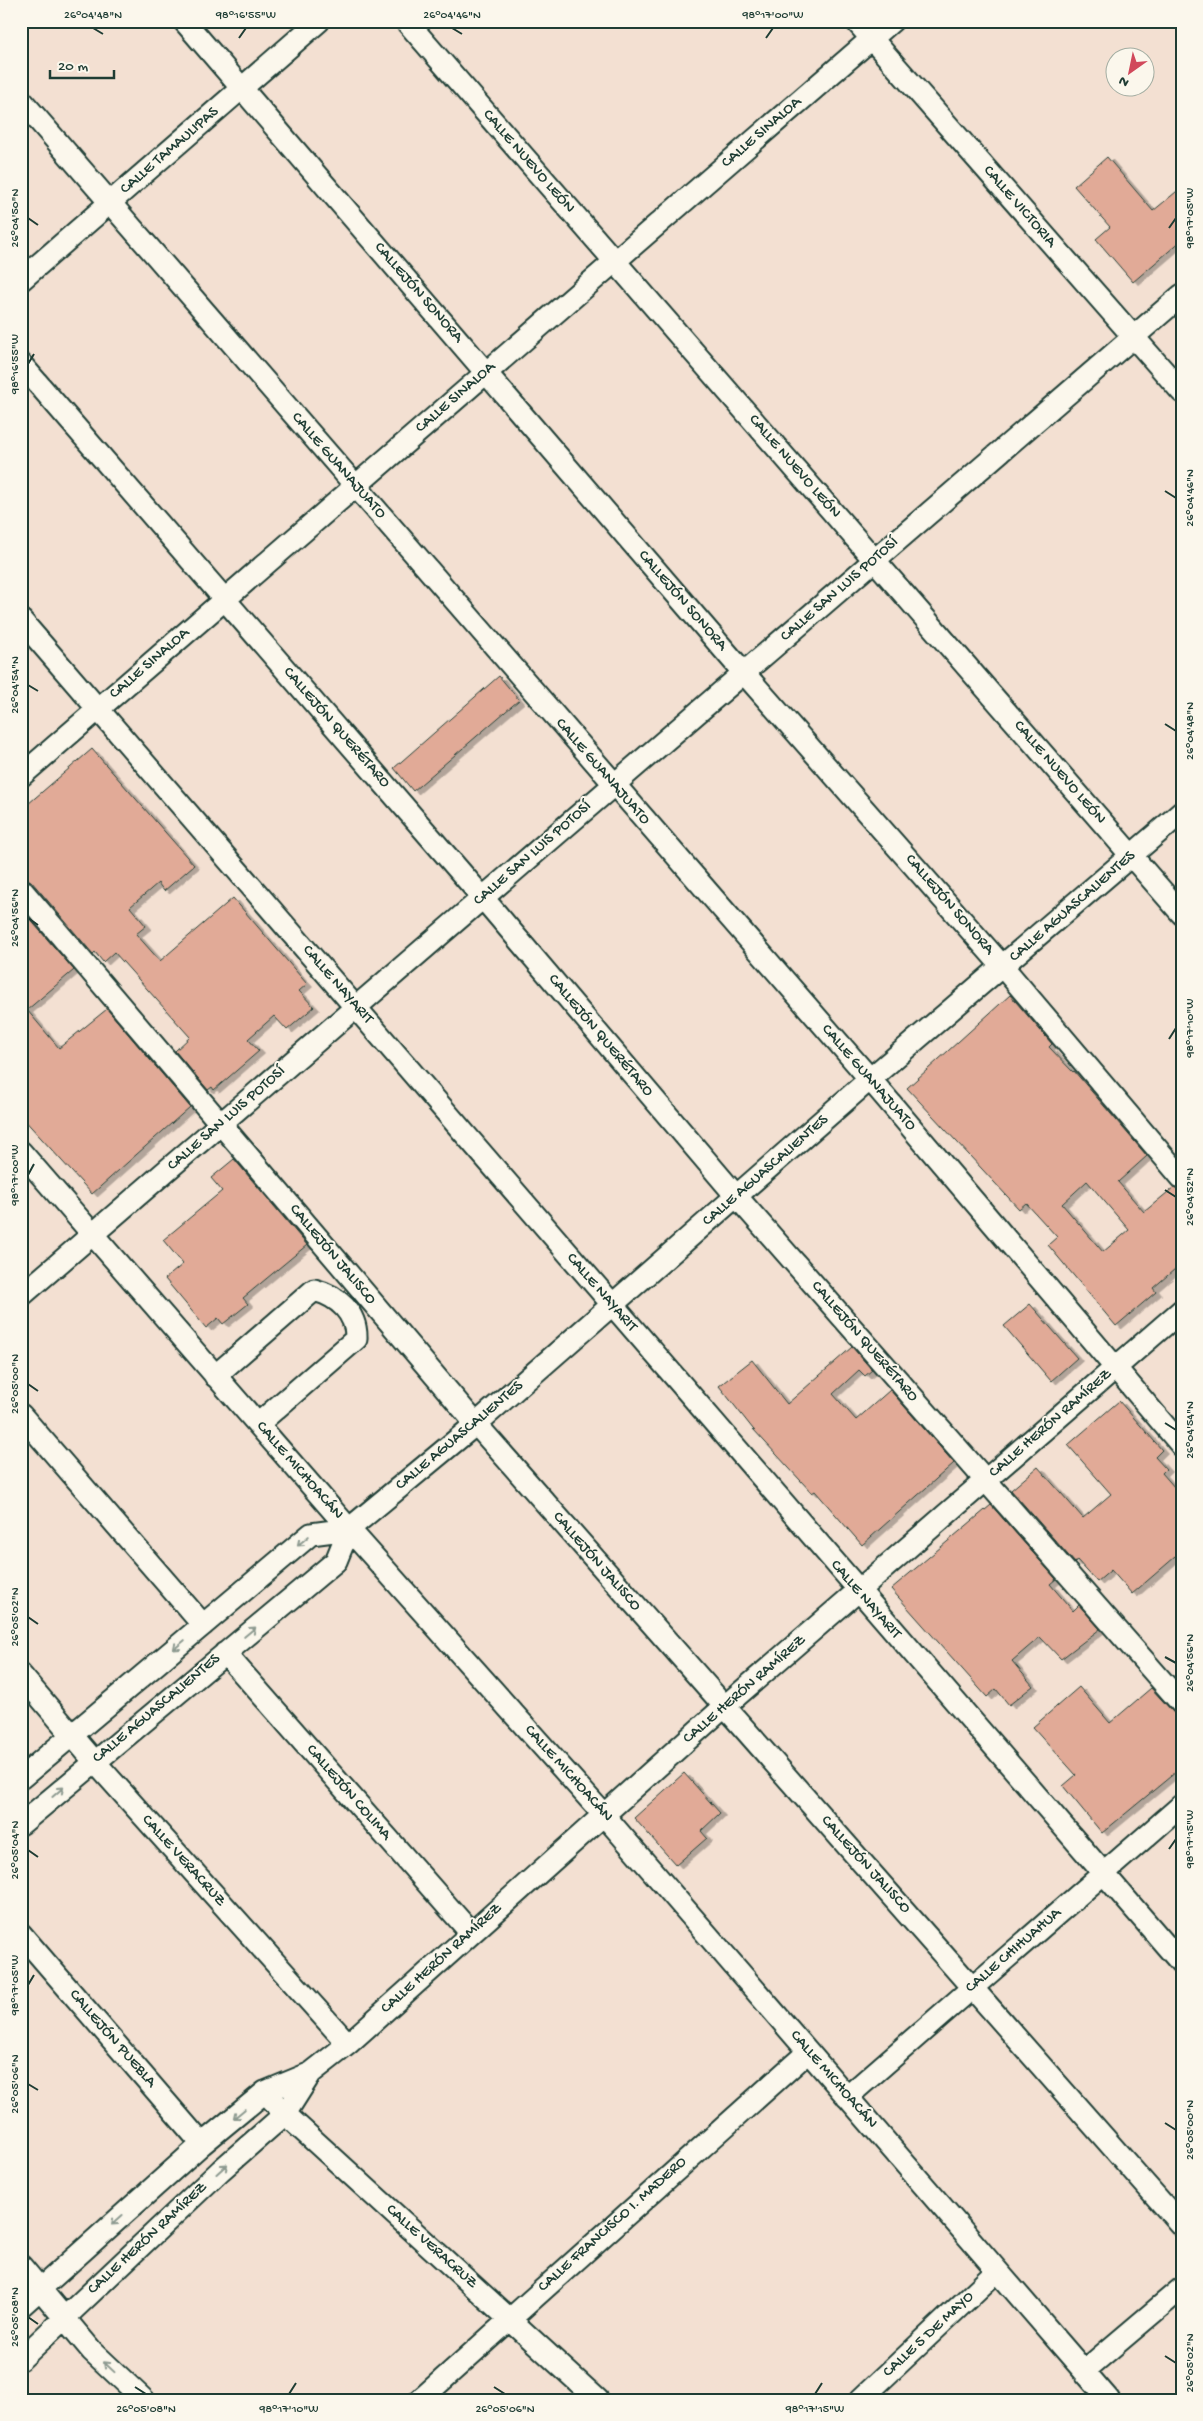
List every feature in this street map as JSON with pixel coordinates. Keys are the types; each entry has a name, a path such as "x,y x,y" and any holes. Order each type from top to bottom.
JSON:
{"street":[{"name":"CALLEJÓN SONORA","path":"184,21 744,673 1003,967 1182,1178"},
{"name":"CALLE TAMAULIPAS","path":"21,280 318,21"},
{"name":"CALLE NUEVO LEÓN","path":"406,21 1182,914"},
{"name":"CALLE VICTORIA","path":"856,21 1182,392"},
{"name":"CALLE SINALOA","path":"21,776 892,21"},
{"name":"CALLE GUANAJUATO","path":"21,100 870,1079 1182,1446"},
{"name":"CALLE SAN LUIS POTOSÍ","path":"21,1296 1182,295"},
{"name":"CALLEJÓN QUERÉTARO","path":"21,364 483,898 737,1197 1182,1704"},
{"name":"CALLE NAYARIT","path":"21,620 1182,1964"},
{"name":"CALLE AGUASCALIENTES","path":"21,1824 94,1761 174,1697 336,1561 349,1529 476,1424 870,1079 1182,812"},
{"name":"CALLEJÓN JALISCO","path":"21,888 476,1424 1182,2226"},
{"name":"CALLE MICHOACÁN","path":"21,1152 349,1529 604,1814 1109,2400"},
{"path":"216,1376 314,1290 328,1294 344,1306 356,1326 356,1339 258,1424"},
{"name":"CALLE HERÓN RAMÍREZ","path":"21,2306 202,2144 265,2092 312,2073 348,2044 724,1707 1182,1310"},
{"path":"21,1415 203,1625"},
{"path":"21,1778 311,1534 349,1529"},
{"name":"CALLEJÓN COLIMA","path":"225,1653 471,1933"},
{"name":"CALLE VERACRUZ","path":"21,1675 94,1761 348,2044"},
{"name":"CALLE CHIHUAHUA","path":"847,2097 1182,1805"},
{"name":"CALLEJÓN PUEBLA","path":"21,1934 202,2144"},
{"name":"CALLE FRANCISCO I. MADERO","path":"420,2400 509,2318 808,2052"},
{"name":"CALLE HERÓN RAMÍREZ","path":"21,2359 221,2170 285,2114 312,2073"},
{"name":"CALLE VERACRUZ","path":"265,2092 285,2114 598,2400"},
{"path":"21,2266 92,2351 144,2400"},
{"name":"CALLE 5 DE MAYO","path":"860,2400 997,2271"},
{"path":"1084,2371 1182,2288"}],"building":[{"path":"1107,157 1153,211 1182,187 1182,240 1133,282 1096,239 1110,227 1074,186"},
{"path":"499,676 519,700 413,791 394,768"},
{"path":"92,749 194,865 164,891 158,883 130,907 146,926 136,934 160,961 233,898 307,984 299,991 314,1007 287,1030 274,1016 248,1039 259,1051 214,1090 212,1087 208,1090 175,1051 190,1037 114,952 103,962 95,952 93,954 31,881 21,877 21,810"},
{"path":"21,909 74,970 27,1010 59,1048 107,1009 190,1107 92,1194 21,1116"},
{"path":"1010,995 1052,1044 1049,1047 1074,1071 1147,1156 1118,1182 1144,1212 1174,1187 1182,1190 1182,1263 1153,1288 1156,1292 1116,1326 1048,1245 1057,1237 1026,1203 1019,1209 907,1088","holes":["1087,1181 1129,1230 1103,1252 1062,1204"]},
{"path":"234,1159 307,1245 243,1298 248,1304 223,1324 218,1318 206,1328 165,1279 183,1264 163,1240 222,1191 211,1178"},
{"path":"1030,1304 1077,1358 1051,1381 1004,1326"},
{"path":"852,1347 872,1370 865,1376 859,1370 833,1394 856,1420 890,1390 954,1463 862,1545 815,1491 812,1493 753,1429 719,1386 752,1360 787,1404"},
{"path":"1119,1401 1162,1450 1155,1457 1166,1469 1162,1473 1182,1496 1182,1551 1132,1594 1111,1570 1097,1582 1077,1560 1075,1563 1011,1490 1038,1467 1083,1518 1111,1494 1068,1445"},
{"path":"991,1505 1056,1579 1050,1584 1073,1611 1079,1605 1100,1629 1061,1659 1040,1637 1012,1661 1033,1686 1009,1705 996,1689 987,1697 891,1589"},
{"path":"1079,1687 1110,1723 1151,1688 1182,1719 1182,1767 1102,1833 1063,1786 1076,1775 1033,1727"},
{"path":"684,1773 720,1813 701,1831 707,1838 676,1865 634,1818"}]}
